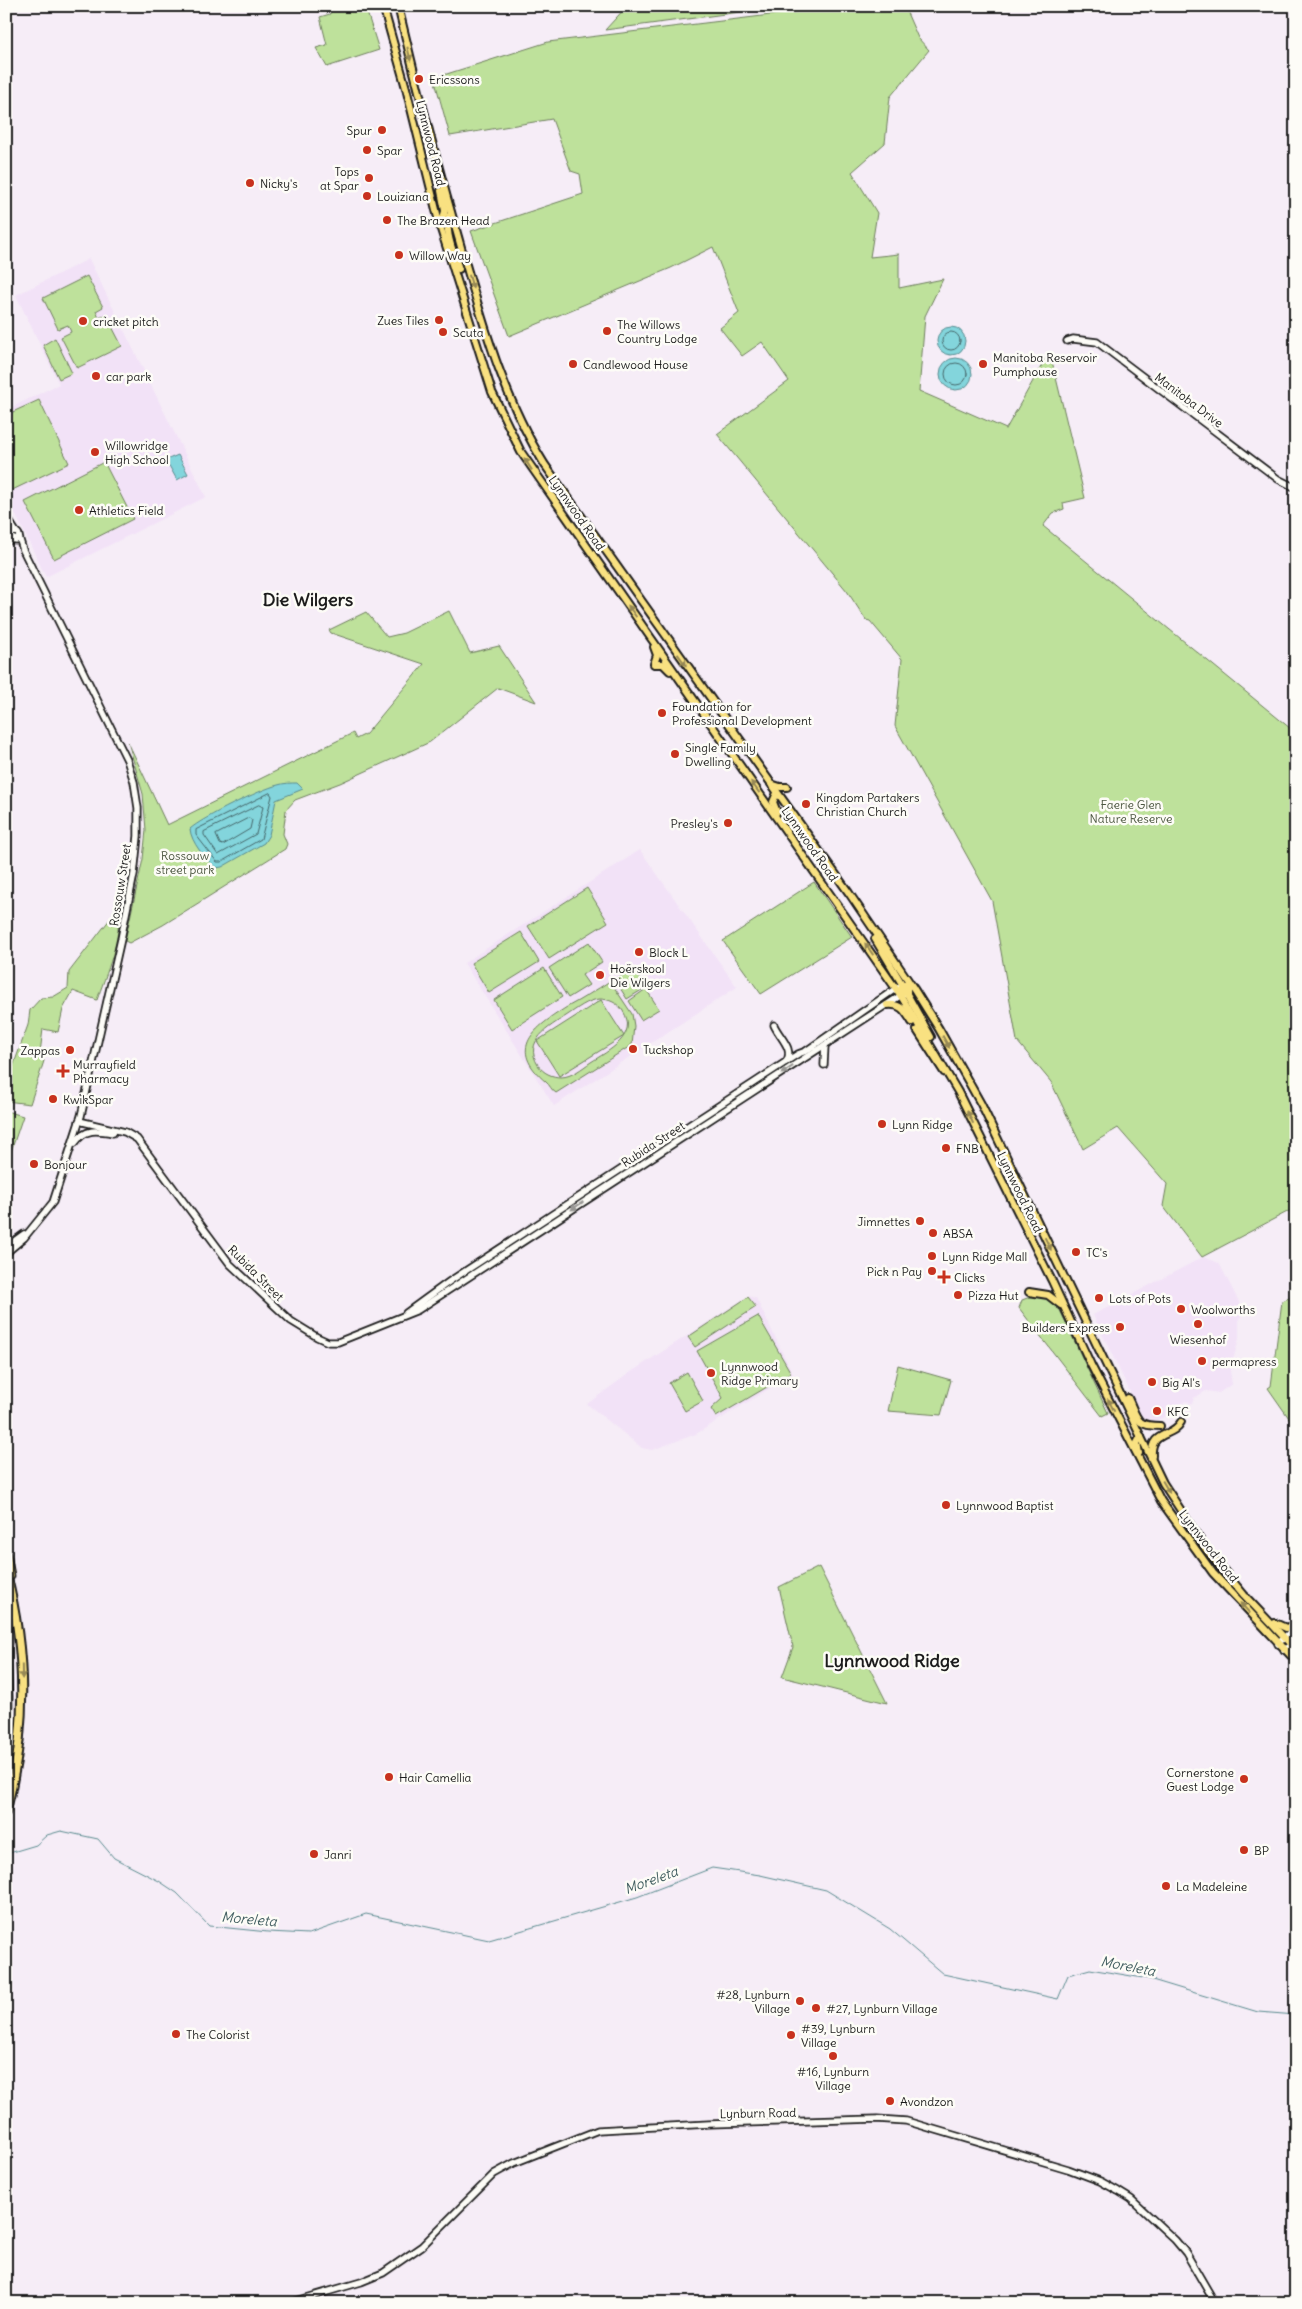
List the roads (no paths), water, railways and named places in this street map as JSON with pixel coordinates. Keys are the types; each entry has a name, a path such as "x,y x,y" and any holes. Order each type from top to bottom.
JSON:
{"highway":[{"path":"6,1554 15,1605 23,1689 18,1753 6,1812"},
{"path":"6,1572 15,1605"},
{"path":"6,1648 8,1705 6,1742"}],"main road":[{"name":"Lynnwood Road","path":"383,6 408,96 440,226 492,392 521,452 802,852 902,984 914,989 981,1104 1113,1377 1140,1440 1152,1457 1164,1483 1195,1534 1225,1573 1258,1610 1294,1645"},
{"name":"Lynnwood Road","path":"398,6 428,129 492,352 526,433 546,465 649,613 849,893 902,984 904,994 958,1092 1125,1432 1161,1501 1213,1573 1296,1661"},
{"path":"428,129 444,206 444,219 440,226"},
{"path":"451,213 447,220 448,228 467,310"},
{"path":"641,624 657,652 654,664 663,664 667,667 699,712 712,723"},
{"path":"771,784 780,787 787,786 783,792 783,801"},
{"path":"777,793 773,805 802,852"},
{"path":"902,984 904,994"},
{"path":"887,1005 892,1004 902,1007 958,1092"},
{"path":"1029,1292 1048,1295 1065,1310"},
{"path":"1113,1377 1124,1391 1141,1424 1160,1426"},
{"path":"1152,1457 1152,1447 1156,1439 1177,1428 1181,1422"},
{"path":"1125,1432 1131,1442 1140,1440 1140,1455 1177,1524"},
{"path":"1258,1610 1280,1627 1286,1628 1296,1625"}],"street":[{"name":"Manitoba Drive","path":"1067,341 1073,339 1097,342 1278,480 1296,488"},
{"name":"Rossouw Street","path":"6,1251 30,1231 53,1202 80,1122 131,891 138,836 138,808 134,782 123,752 8,519"},
{"path":"6,541 15,536"},
{"name":"Rubida Street","path":"402,1316 450,1281 785,1063 902,984"},
{"name":"Rubida Street","path":"80,1122 125,1132 135,1137 144,1145 230,1264 291,1321 317,1337 338,1342 418,1310 914,989"},
{"path":"774,1026 789,1051 790,1056 785,1063"},
{"path":"824,1065 825,1045"},
{"path":"70,1150 79,1138 90,1130 125,1132"},
{"path":"1278,1644 1296,1625"},
{"path":"1284,1650 1294,1645"},
{"name":"Lynburn Road","path":"289,2303 367,2280 383,2273 422,2246 494,2174 514,2163 591,2132 611,2128 877,2119 906,2121 1068,2169 1106,2184 1131,2199 1175,2240 1186,2253 1214,2303"}],"water":[{"path":"951,327 961,331 965,341 961,351 951,355 941,351 937,341 941,331"},
{"path":"956,358 962,359 967,363 971,368 971,380 967,385 962,389 956,390 950,389 945,385 941,380 940,374 941,368 945,363 950,359"},
{"path":"178,455 188,474 177,480 166,460"},
{"path":"297,783 303,789 276,800 269,835 264,843 222,867 216,868 207,860 196,845 190,829 206,818 270,788 283,784"}],"waterway":[{"name":"Moreleta","path":"6,1854 36,1845 47,1835 61,1831 98,1839 114,1858 159,1881 177,1893 209,1926 309,1934 366,1914 489,1940 637,1897 712,1868 760,1875 826,1890 890,1929 943,1974 1058,1999 1068,1975 1090,1969 1149,1979 1258,2012 1296,2015"}],"place":[{"name":"Ericssons","path":"419,79"},
{"name":"Spur","path":"382,130"},
{"name":"Spar","path":"367,150"},
{"name":"Tops at Spar","path":"369,178"},
{"name":"Nicky's","path":"250,183"},
{"name":"Louiziana","path":"367,196"},
{"name":"The Brazen Head","path":"387,220"},
{"name":"Willow Way","path":"399,255"},
{"name":"Zues Tiles","path":"439,320"},
{"name":"cricket pitch","path":"83,321"},
{"name":"The Willows Country Lodge","path":"607,331"},
{"name":"Scuta","path":"443,332"},
{"name":"Candlewood House","path":"573,364"},
{"name":"Manitoba Reservoir Pumphouse","path":"983,364"},
{"name":"car park","path":"96,376"},
{"name":"Willowridge High School","path":"95,452"},
{"name":"Athletics Field","path":"79,510"},
{"name":"Foundation for Professional Development","path":"662,713"},
{"name":"Single Family Dwelling","path":"675,754"},
{"name":"Kingdom Partakers Christian Church","path":"806,804"},
{"name":"Presley's","path":"728,823"},
{"name":"Block L","path":"639,952"},
{"name":"Hoërskool Die Wilgers","path":"600,975"},
{"name":"Tuckshop","path":"633,1049"},
{"name":"Zappas","path":"70,1050"},
{"name":"Murrayfield Pharmacy","path":"63,1071"},
{"name":"KwikSpar","path":"53,1099"},
{"name":"Lynn Ridge","path":"882,1124"},
{"name":"FNB","path":"946,1148"},
{"name":"Bonjour","path":"34,1164"},
{"name":"Jimnettes","path":"920,1221"},
{"name":"ABSA","path":"933,1233"},
{"name":"TC's","path":"1076,1252"},
{"name":"Lynn Ridge Mall","path":"932,1256"},
{"name":"Pick n Pay","path":"932,1271"},
{"name":"Clicks","path":"944,1277"},
{"name":"Pizza Hut","path":"958,1295"},
{"name":"Lots of Pots","path":"1099,1298"},
{"name":"Woolworths","path":"1181,1309"},
{"name":"Wiesenhof","path":"1198,1324"},
{"name":"Builders Express","path":"1120,1327"},
{"name":"permapress","path":"1202,1361"},
{"name":"Lynnwood Ridge Primary","path":"711,1373"},
{"name":"Big Al's","path":"1152,1382"},
{"name":"KFC","path":"1157,1411"},
{"name":"Lynnwood Baptist","path":"946,1505"},
{"name":"Hair Camellia","path":"389,1777"},
{"name":"Cornerstone Guest Lodge","path":"1244,1779"},
{"name":"BP","path":"1244,1850"},
{"name":"Janri","path":"314,1854"},
{"name":"La Madeleine","path":"1166,1886"},
{"name":"#28, Lynburn Village","path":"800,2001"},
{"name":"#27, Lynburn Village","path":"816,2008"},
{"name":"The Colorist","path":"176,2034"},
{"name":"#39, Lynburn Village","path":"791,2035"},
{"name":"#16, Lynburn Village","path":"833,2056"},
{"name":"Avondzon","path":"890,2101"}],"district":[{"name":"Die Wilgers","path":"308,599"},
{"name":"Lynnwood Ridge","path":"892,1660"}],"park label":[{"name":"Faerie Glen Nature Reserve","path":"1131,811"},
{"name":"Rossouw street park","path":"185,862"}]}
